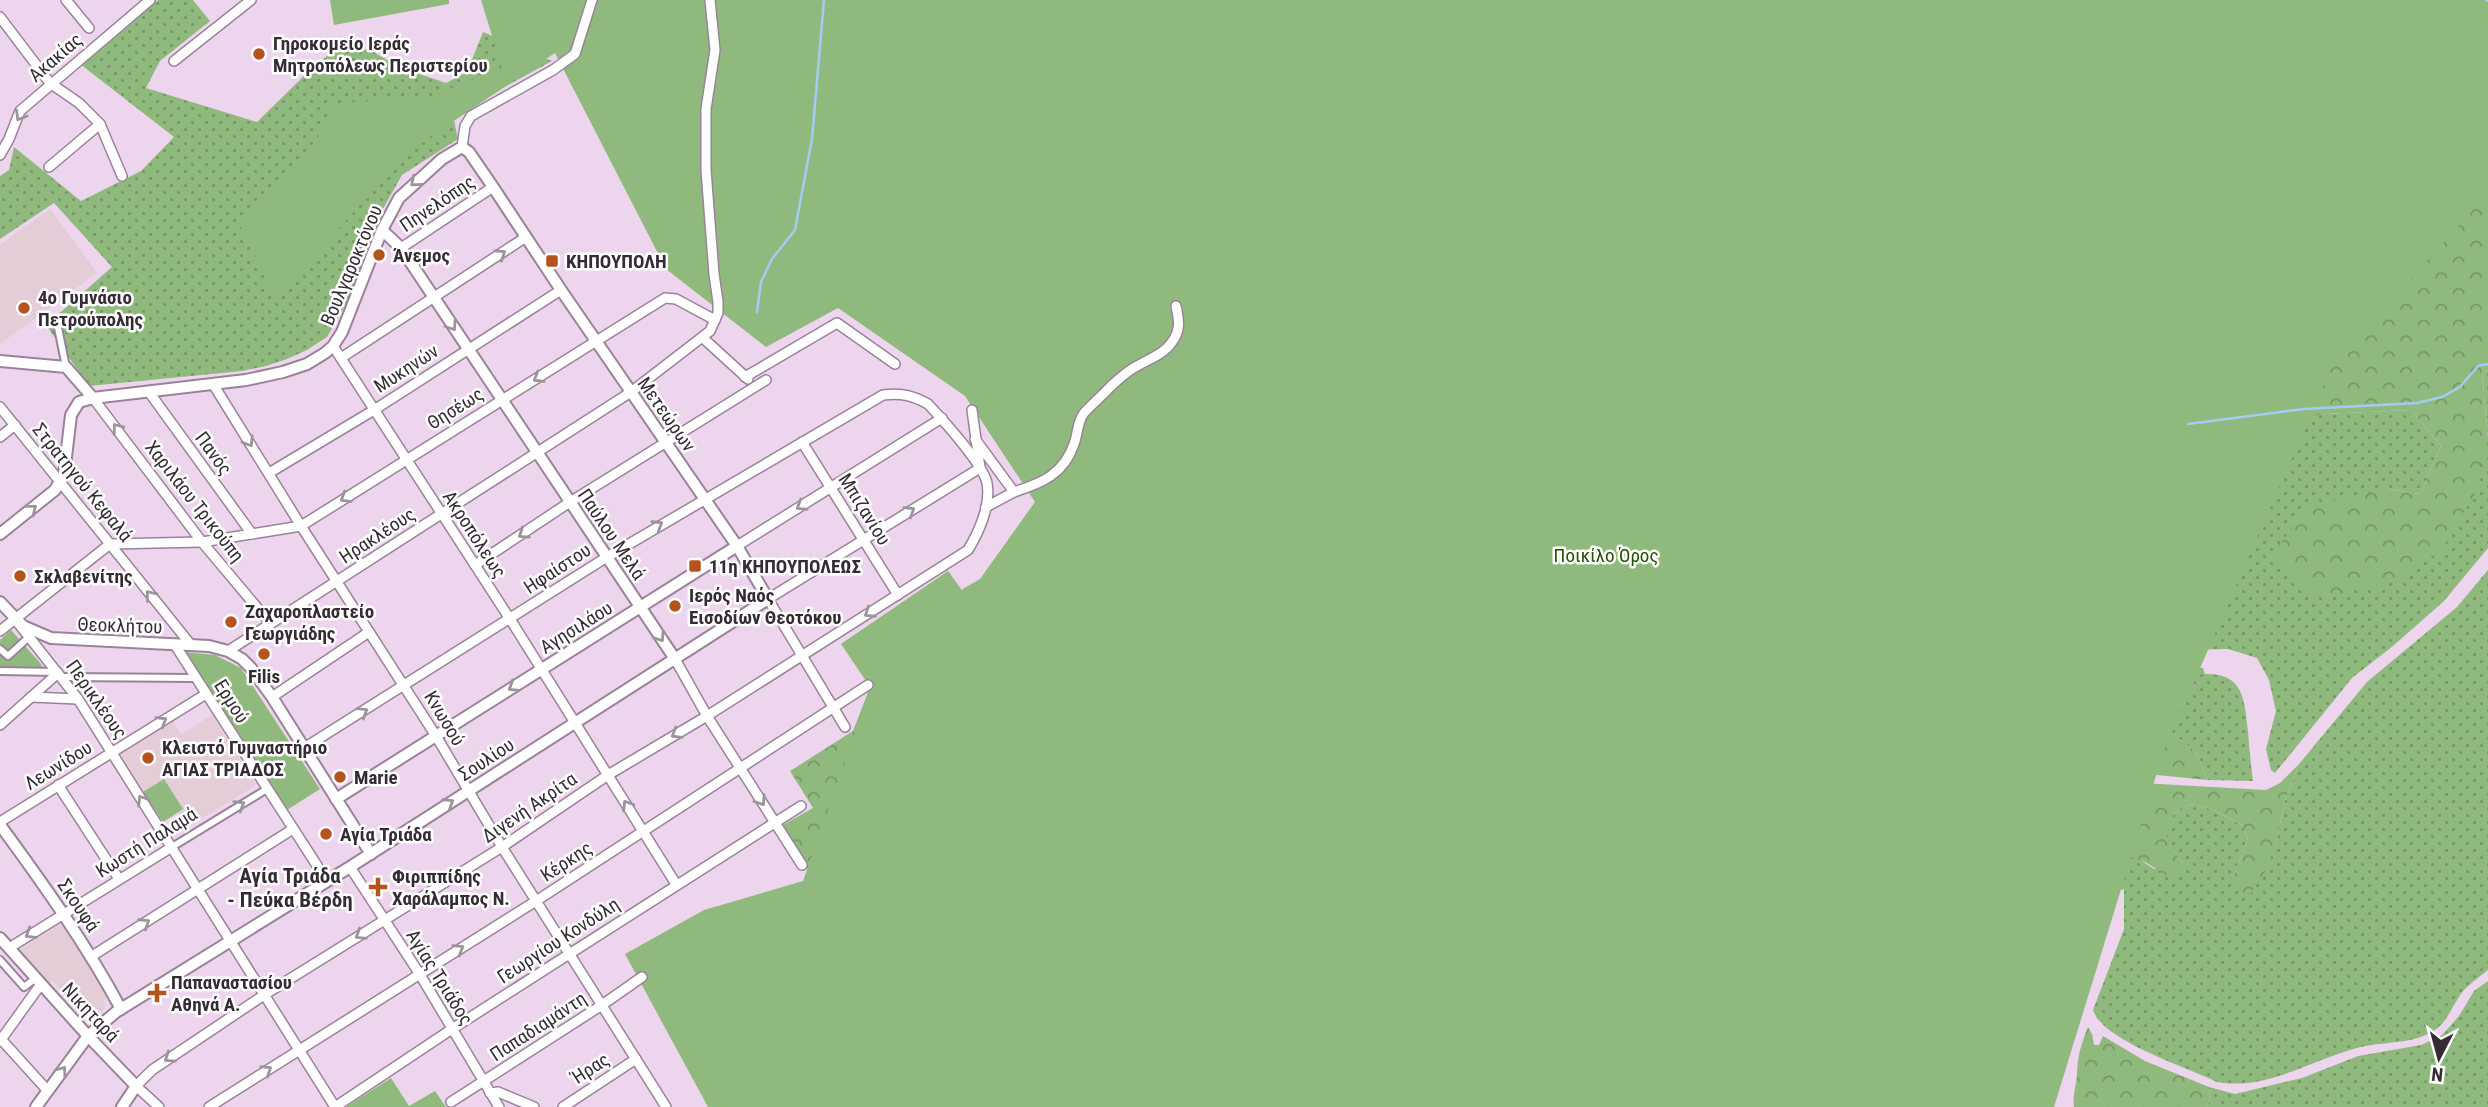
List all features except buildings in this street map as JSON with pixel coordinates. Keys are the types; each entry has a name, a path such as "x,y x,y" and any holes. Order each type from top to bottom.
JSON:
{"street":[{"path":"66,0 89,28"},
{"name":"Ακακίας","path":"0,155 20,111 150,0"},
{"path":"174,61 251,0"},
{"path":"462,147 465,127 471,117 553,70 575,54 592,0"},
{"path":"710,0 715,50 706,109 706,170 718,302 715,320"},
{"path":"0,17 50,83 79,103 100,124 122,176"},
{"path":"49,167 100,124"},
{"name":"Μετεώρων","path":"462,147 469,152 737,546 845,727"},
{"name":"Βουλγαροκτόνου","path":"93,398 259,377 296,368 316,359 333,346 346,323 382,230 405,190 442,159 462,147"},
{"name":"Πηνελόπης","path":"401,248 493,187"},
{"name":"Παύλου Μελά","path":"382,230 401,248 607,556 675,659 707,716 802,865"},
{"path":"341,358 526,237"},
{"name":"Μυκηνών","path":"269,473 374,410 561,290"},
{"name":"Θησέως","path":"110,544 202,541 301,526 670,297 715,320"},
{"path":"986,507 1014,492 1042,483 1055,474 1065,463 1074,444 1083,414 1118,380 1171,345 1178,334 1180,323 1175,306"},
{"name":"Ηρακλέους","path":"228,651 631,392 703,338 715,320"},
{"path":"0,534 55,491 61,482 72,411 79,402 93,398 66,367 57,323"},
{"path":"745,377 837,323 895,364"},
{"path":"703,338 756,387"},
{"name":"Ακροπόλεως","path":"333,346 510,619 676,884"},
{"path":"0,361 66,367"},
{"path":"475,565 570,502 766,380"},
{"name":"Κνωσού","path":"213,384 405,686 502,847 666,1107"},
{"name":"Πανός","path":"149,392 252,534"},
{"name":"Ηφαίστου","path":"304,748 607,556 869,401 883,395 908,395 928,404 942,418"},
{"name":"Χαριλάου Τρικούπη","path":"93,398 202,541 270,623"},
{"name":"Στρατηγού Κεφαλά","path":"0,407 191,645"},
{"path":"972,410 980,468"},
{"path":"942,418 980,468 987,483 986,507"},
{"name":"Αγησιλάου","path":"336,799 942,418"},
{"path":"0,438 15,425"},
{"path":"974,438 1014,492"},
{"name":"Μπιζανίου","path":"802,442 898,595"},
{"name":"Σουλίου","path":"36,1107 88,1036 121,1009 350,867 768,598 980,468"},
{"name":"Διγενή Ακρίτα","path":"121,1107 152,1070 264,995 502,847 608,775 803,656 968,550 977,534 986,507"},
{"path":"0,631 110,544"},
{"name":"Περικλέους","path":"0,602 78,699 335,1107"},
{"name":"Θεοκλήτου","path":"14,620 37,633 60,639 191,645 228,651"},
{"path":"272,697 369,632"},
{"path":"0,649 8,656 29,637"},
{"name":"Ερμού","path":"176,645 327,881"},
{"path":"228,651 247,664 272,697 371,853"},
{"path":"0,671 197,678"},
{"path":"0,725 60,675"},
{"name":"Κέρκης","path":"209,1107 536,901 868,685"},
{"name":"Λεωνίδου","path":"0,823 206,694"},
{"path":"31,697 78,699"},
{"path":"58,785 119,879"},
{"name":"Κωστή Παλαμά","path":"10,949 267,789"},
{"name":"Γεωργίου Κονδύλη","path":"335,1107 676,884 801,806"},
{"name":"Σκουφά","path":"0,823 65,913 121,1009"},
{"path":"92,956 293,829"},
{"name":"Αγίας Τριάδος","path":"350,867 419,973 499,1107"},
{"name":"Νικηταρά","path":"0,938 88,1036 159,1107"},
{"path":"10,949 0,960 24,987 39,981"},
{"path":"9,970 21,961"},
{"name":"Παπαδιαμάντη","path":"451,1102 642,977"},
{"path":"39,981 0,1040 48,1091"},
{"name":"Ήρας","path":"563,1107 636,1059"},
{"path":"490,1093 498,1092 534,1107"}],"shaded area":[{"name":"4ο Γυμνάσιο Πετρούπολης","path":"50,209 97,273 0,344 0,245"},
{"path":"212,715 256,785 187,828 178,813 163,822 120,754 173,721 181,734"},
{"path":"61,923 66,924 108,997 104,1001 105,1009 90,1018 86,1013 83,1016 53,981 49,983 19,950"}],"green space":[{"path":"158,0 193,0 210,21 160,61 146,88 257,122 341,44 372,51 399,67 446,83 467,72 483,32 552,61 453,115 458,139 402,175 366,239 359,272 348,300 327,337 287,359 242,371 89,386 46,325 112,267 54,203 0,239 0,176 9,170 14,147 81,201 141,171 174,137 80,64"},
{"path":"330,0 449,0 449,4 334,25"},
{"name":"Ποικίλο Όρος","path":"481,0 2488,0 2488,193 2333,364 2163,753 2054,1107 708,1107 625,954 704,910 803,881 872,686 843,643 948,572 961,590 980,579 1035,502 965,396 838,308 766,347 666,269 555,53 406,153 276,300 240,225 307,160 333,104 432,96 502,68"},
{"path":"2488,129 2488,370 2482,372 2488,439 2475,493 2442,549 2395,582 2313,597 2272,554 2310,505 2388,489 2420,494 2441,446 2411,410 2323,414 2215,443"},
{"path":"2488,370 2488,439 2482,372"},
{"path":"2411,410 2441,446 2420,494 2388,489 2313,597 2488,439 2488,548 2444,601 2352,678 2275,773 2271,770 2266,749 2276,711 2269,680 2257,658 2228,649 2180,650 2214,443 2323,414"},
{"path":"2488,570 2488,970 2463,992 2440,1026 2426,1035 2357,1048 2288,1073 2253,1082 2217,1082 2148,1052 2112,1032 2093,1010 2124,929 2124,866 2128,857 2136,857 2154,869 2183,863 2169,843 2166,829 2171,818 2180,809 2191,805 2209,808 2242,825 2248,839 2233,877 2275,847 2285,801 2299,764 2367,682 2457,607"},
{"path":"948,571 961,589 818,863 807,869 781,826 813,808 790,771 853,731 870,687 841,644"},
{"path":"11,630 43,669 0,668 0,640"},
{"path":"184,652 215,655 241,668 320,789 287,810"},
{"path":"2194,667 2203,668 2205,674 2228,678 2240,691 2245,709 2253,781 2208,780 2195,751 2156,721"},
{"path":"2156,721 2195,751 2208,780 2085,768"},
{"path":"2299,764 2285,801 2275,847 2265,872 2250,894 2240,893 2233,877 2248,839 2242,825 2209,808 2197,805 2180,809 2169,823 2169,843 2183,863 2172,878 2145,862 2128,857 2124,866 2125,889 2115,891 2141,783 2266,790 2280,783"},
{"path":"164,779 183,809 163,822 143,792"},
{"path":"2488,981 2488,1107 2206,1107 2210,1101 2209,1087 2235,1094 2302,1078 2358,1056 2421,1045 2442,1035 2459,1016 2474,991"},
{"path":"2088,1027 2094,1045 2099,1045 2103,1036 2145,1061 2209,1087 2210,1101 2206,1107 2074,1107 2079,1055"},
{"path":"391,1078 409,1106 435,1091 446,1107 346,1107"}],"waterway":[{"path":"757,312 761,282 772,259 795,230 812,139 824,0"},
{"path":"2188,424 2304,409 2417,403 2442,397 2460,387 2478,366 2488,364"}],"place":[{"name":"Γηροκομείο Ιεράς Μητροπόλεως Περιστερίου","path":"259,54"},
{"name":"Άνεμος","path":"379,255"},
{"name":"ΚΗΠΟΥΠΟΛΗ","path":"552,261"},
{"name":"4ο Γυμνάσιο Πετρούπολης","path":"24,308"},
{"name":"11η ΚΗΠΟΥΠΟΛΕΩΣ","path":"695,566"},
{"name":"Σκλαβενίτης","path":"20,576"},
{"name":"Ιερός Ναός Εισοδίων Θεοτόκου","path":"675,606"},
{"name":"Ζαχαροπλαστείο Γεωργιάδης","path":"231,622"},
{"name":"Filis","path":"264,654"},
{"name":"Κλειστό Γυμναστήριο ΑΓΙΑΣ ΤΡΙΑΔΟΣ","path":"148,758"},
{"name":"Marie","path":"340,777"},
{"name":"Αγία Τριάδα","path":"326,834"},
{"name":"Φιριππίδης Χαράλαμπος Ν.","path":"378,887"},
{"name":"Παπαναστασίου Αθηνά Α.","path":"157,993"}],"district":[{"name":"Αγία Τριάδα - Πεύκα Βέρδη","path":"290,888"}]}
